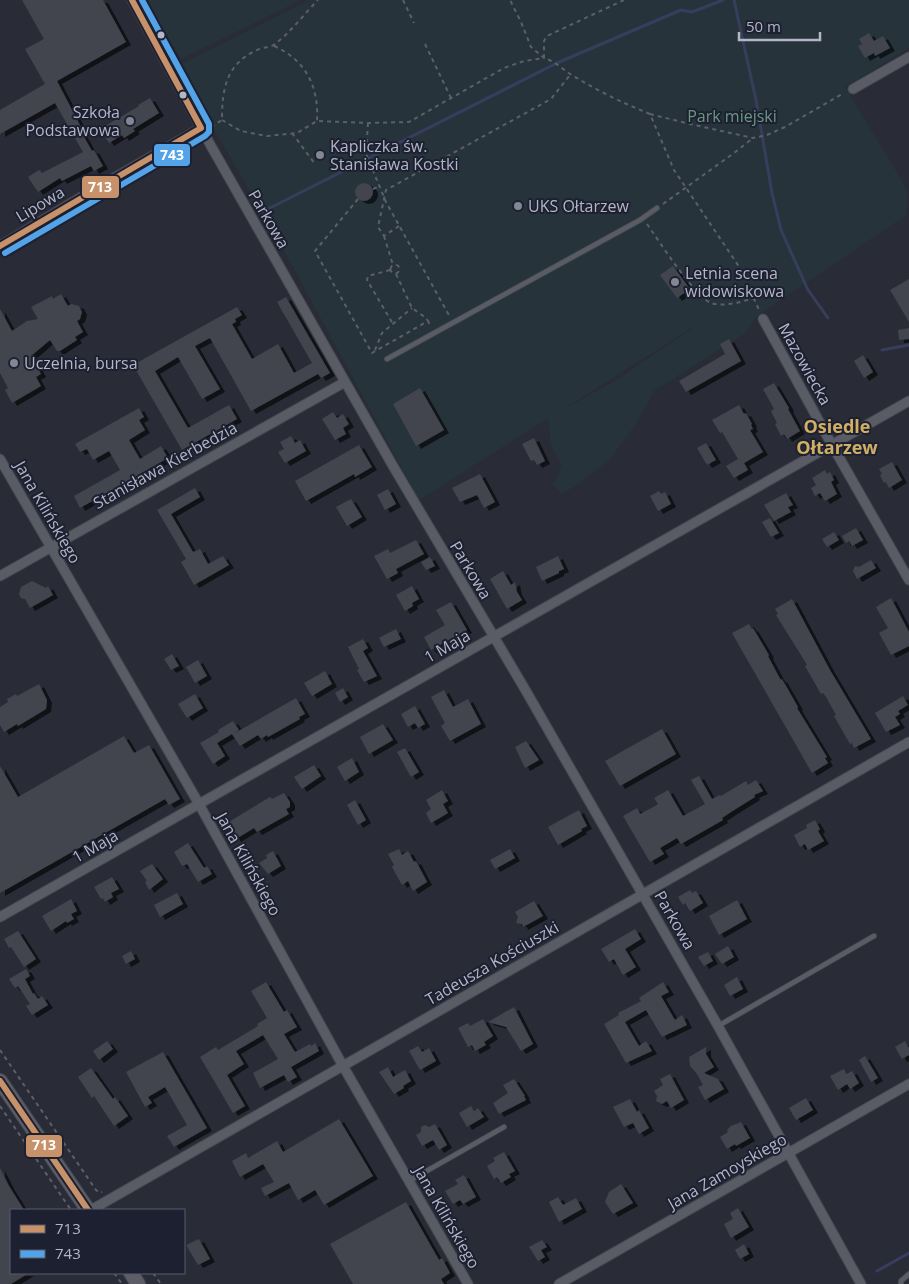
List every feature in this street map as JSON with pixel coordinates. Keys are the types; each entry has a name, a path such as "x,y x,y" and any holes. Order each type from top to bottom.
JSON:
{"main road":[{"path":"0,1081 88,1209"}],"street":[{"name":"Parkowa","path":"132,0 201,128 403,484 494,637 718,1026 861,1284"},
{"path":"853,89 909,57"},
{"name":"Lipowa","path":"0,246 201,128"},
{"name":"Mazowiecka","path":"763,319 909,580"},
{"name":"Stanisława Kierbedzia","path":"0,576 346,382"},
{"name":"1 Maja","path":"0,917 909,401"},
{"name":"Jana Kilińskiego","path":"0,459 199,804 342,1066 468,1284"},
{"name":"Tadeusza Kościuszki","path":"91,1209 909,742"},
{"name":"Jana Zamoyskiego","path":"559,1284 909,1084"}],"lane":[{"path":"388,359 643,218 657,208"},
{"path":"718,1026 874,936"},
{"path":"409,1181 504,1127"},
{"path":"901,1284 901,1281 909,1274"}],"path":[{"path":"222,120 223,90 231,70 244,58 258,50 274,46 318,0"},
{"path":"403,0 414,23"},
{"path":"510,0 531,47 544,58"},
{"path":"544,58 544,41 547,36 624,0"},
{"path":"425,44 452,98"},
{"path":"274,46 283,50 308,75 318,105 317,121"},
{"path":"222,120 241,131 267,136 297,133 317,121 368,124 409,122 504,68 524,61 544,58 552,60 570,74 650,114 753,138"},
{"path":"393,324 367,280 368,276 390,270 393,265 384,236 378,227 386,190 551,99 570,74"},
{"path":"657,208 753,138 767,135 785,127 853,89"},
{"path":"650,114 674,170 740,268 763,319"},
{"path":"211,127 222,120"},
{"path":"368,124 366,154 368,162 399,226 453,323"},
{"path":"292,133 314,164"},
{"path":"373,189 380,186"},
{"path":"358,199 315,251 372,353 428,321"},
{"path":"643,218 693,288 711,303 734,304 754,298"},
{"path":"384,236 399,226"},
{"path":"393,265 399,268 396,274"},
{"path":"390,270 396,274 412,308 426,318 435,333"},
{"path":"375,352 382,333 412,308"},
{"path":"0,1050 96,1190 100,1193 106,1190 111,1197"},
{"path":"0,1106 70,1209"}],"green space":[{"path":"145,0 301,0 181,59"},
{"name":"Park miejski","path":"310,0 909,0 909,48 845,87 902,181 907,198 905,216 757,316 744,334 655,390 636,424 609,460 574,487 562,493 553,485 562,466 551,445 548,418 419,500 275,234 177,66","holes":["694,327 615,381 562,410"]}],"building":[{"path":"22,0 103,0 126,42 57,81 82,129 80,130 103,166 94,171 91,166 62,181 60,178 38,192 28,177 39,170 42,173 83,152 55,103 0,134 0,110 45,84 25,49 44,39"},
{"path":"869,33 874,41 883,36 890,48 875,56 874,53 865,58 858,46 862,44 859,39"},
{"name":"Szkoła Podstawowa","path":"150,98 159,113 133,129 135,131 124,138 122,135 109,143 100,129"},
{"path":"360,183 368,183 373,188 371,199 360,201 355,196 355,188"},
{"name":"Letnia scena widowiskowa","path":"673,266 690,289 677,298 660,275"},
{"path":"909,279 909,322 890,290"},
{"path":"61,294 68,306 71,304 79,306 82,312 80,319 77,321 83,332 75,337 77,340 60,351 57,351 50,340 31,356 41,374 36,377 41,386 12,403 5,390 8,388 0,373 0,309 12,331 27,321 38,319 31,307 52,296 53,299"},
{"path":"286,297 330,373 321,378 318,374 251,411 210,338 195,346 220,389 202,399 178,357 155,371 188,428 229,405 237,419 182,450 133,365 237,307 242,315 235,319 236,322 232,324 252,359 278,344 294,373 312,363 277,302"},
{"path":"909,328 909,339 899,340 898,330"},
{"path":"729,339 741,361 686,392 679,381 725,354 720,344"},
{"path":"863,355 873,372 864,378 854,361"},
{"path":"774,383 800,431 787,439 784,434 781,436 775,424 777,423 771,411 774,409 763,389"},
{"path":"420,388 444,430 416,446 393,404"},
{"path":"739,405 752,424 753,429 750,430 763,452 744,463 748,470 734,478 726,466 738,459 722,432 720,433 712,420"},
{"name":"Uczelnia, bursa","path":"139,408 144,417 139,420 145,430 129,440 140,459 161,446 168,458 80,508 74,496 120,470 109,451 93,460 87,449 80,452 75,444"},
{"path":"333,412 337,418 343,414 349,424 343,428 346,434 335,440 322,419"},
{"path":"291,436 295,443 300,440 306,451 285,463 278,452 284,449 280,442"},
{"path":"534,438 545,461 537,465 534,460 531,461 522,444"},
{"path":"706,443 716,460 707,465 697,448"},
{"path":"359,445 372,467 355,477 354,474 306,501 295,481"},
{"path":"892,462 902,480 889,488 886,482 884,483 879,469"},
{"path":"825,470 827,474 830,472 834,480 831,482 837,494 825,501 820,493 815,496 811,488 816,485 812,478"},
{"path":"480,474 495,502 484,508 477,495 460,502 452,488"},
{"path":"195,488 200,497 171,514 193,552 200,549 208,564 223,556 229,565 194,585 181,562 186,559 157,510"},
{"path":"388,489 396,504 385,510 377,495"},
{"path":"659,491 661,494 665,492 671,504 658,511 650,496"},
{"path":"786,493 793,505 788,507 791,512 774,521 764,505"},
{"path":"351,499 362,517 347,526 336,507"},
{"path":"770,518 779,533 771,537 762,522"},
{"path":"856,528 863,540 852,546 849,541 846,543 842,536"},
{"path":"834,532 839,540 827,547 822,539"},
{"path":"416,540 424,554 396,569 398,573 387,579 374,556 388,549 390,553"},
{"path":"558,556 564,569 542,581 536,567"},
{"path":"430,557 435,566 426,570 421,562"},
{"path":"871,560 876,568 857,579 853,571 855,566 859,567"},
{"path":"503,571 511,585 515,582 517,592 522,600 507,609 490,579"},
{"path":"32,581 46,588 48,586 53,595 30,608 25,599 21,598 19,594 21,587"},
{"path":"412,586 419,599 412,603 413,606 405,611 396,595"},
{"path":"891,598 909,632 909,646 891,655 879,633 888,628 876,607"},
{"path":"792,599 830,670 871,739 854,748 834,716 836,715 826,697 823,693 821,694 805,666 807,665 776,615 778,614 775,609"},
{"path":"451,602 467,630 431,650 424,637 445,625 436,610"},
{"path":"749,624 769,655 778,675 827,757 825,758 828,763 812,773 732,633"},
{"path":"396,629 401,639 384,647 379,638"},
{"path":"363,639 368,648 363,651 377,676 364,682 348,647"},
{"path":"172,654 179,666 171,670 164,659"},
{"path":"198,660 207,676 195,683 186,667"},
{"path":"325,671 332,684 312,696 304,683"},
{"path":"39,684 47,700 46,709 4,732 0,725 0,707 8,702 7,699 16,694 17,696"},
{"path":"343,688 348,697 340,702 335,693"},
{"path":"444,690 453,707 468,699 481,724 450,741 441,726 445,723 431,697"},
{"path":"195,694 203,708 187,718 178,704"},
{"path":"903,696 908,705 898,711 900,714 895,717 900,725 886,732 875,713"},
{"path":"296,698 305,714 299,717 300,719 268,737 267,735 261,739 258,735 240,746 232,734 217,743 225,756 213,764 200,743 233,721 239,730 235,733"},
{"path":"415,706 425,724 418,728 415,723 408,727 401,714"},
{"path":"383,724 393,740 369,754 360,737"},
{"path":"662,729 676,754 620,786 605,761"},
{"path":"124,736 134,753 149,745 180,799 169,805 165,799 0,893 0,766 18,797"},
{"path":"526,741 539,760 525,768 515,747"},
{"path":"405,748 419,772 411,777 397,752"},
{"path":"352,758 359,772 345,781 337,767"},
{"path":"314,765 321,776 302,789 294,777"},
{"path":"699,776 712,799 721,796 746,781 748,785 756,780 763,791 754,795 755,797 722,818 723,820 681,844 677,838 660,848 664,854 650,862 623,816 637,808 640,814 655,806 658,804 654,798 668,790 683,816 705,804 691,780"},
{"path":"442,790 448,801 443,804 448,813 431,823 426,813 431,809 426,800"},
{"path":"284,793 290,802 290,807 286,809 289,814 257,832 254,828 236,839 227,823 270,797 272,799"},
{"path":"355,800 366,820 358,825 347,805"},
{"path":"579,810 587,826 558,845 548,827"},
{"path":"815,820 820,829 818,831 824,841 808,850 805,844 800,847 794,835 807,828 806,825"},
{"path":"188,843 204,868 207,866 212,874 198,882 187,864 182,866 174,852"},
{"path":"399,849 402,855 408,851 414,862 416,861 427,882 413,891 408,881 402,885 392,867 394,865 388,854"},
{"path":"510,849 515,858 495,869 490,860"},
{"path":"273,851 281,866 268,874 259,863 267,858 266,855"},
{"path":"152,864 163,879 149,890 145,882 147,881 140,871"},
{"path":"112,877 119,889 111,893 113,897 105,902 94,887"},
{"path":"690,890 692,893 696,891 703,903 690,911 678,897"},
{"path":"177,893 183,904 160,917 154,905"},
{"path":"71,899 77,911 71,914 74,919 67,923 66,921 51,931 42,916"},
{"path":"737,900 747,919 719,935 709,916"},
{"path":"534,901 543,916 523,927 522,924 516,923 518,917 515,912"},
{"path":"635,929 641,939 625,949 636,967 623,975 614,959 609,962 601,949"},
{"path":"18,931 36,959 24,967 4,939"},
{"path":"728,946 734,957 722,964 715,954"},
{"path":"131,951 135,959 126,964 122,956"},
{"path":"708,952 713,961 704,966 698,957"},
{"path":"26,969 30,976 25,979 33,994 38,999 42,996 48,1005 32,1015 26,1006 30,1004 18,986 15,988 9,979"},
{"path":"737,977 743,989 730,996 724,985"},
{"path":"266,982 284,1012 287,1010 297,1027 284,1034 295,1052 315,1043 319,1051 291,1067 297,1077 288,1082 284,1075 260,1088 253,1073 278,1059 263,1035 236,1051 244,1064 227,1075 245,1106 233,1113 200,1057 216,1047 218,1050 258,1026 257,1024 267,1018 251,991"},
{"path":"663,982 669,992 661,996 675,1020 682,1015 687,1025 662,1037 646,1010 625,1022 639,1046 646,1041 652,1051 626,1063 604,1024 619,1015 618,1013 641,1001 639,998"},
{"path":"514,1007 533,1044 521,1051 506,1027 488,1022"},
{"path":"483,1019 493,1036 484,1042 486,1045 475,1051 472,1045 468,1047 458,1028 468,1023 470,1026"},
{"path":"107,1041 113,1049 99,1060 93,1051"},
{"path":"905,1041 909,1048 909,1055 902,1059 895,1047"},
{"path":"418,1046 422,1052 429,1048 436,1061 420,1070 409,1051"},
{"path":"706,1047 706,1054 714,1067 704,1073 718,1079 724,1089 705,1100 698,1087 703,1085 690,1066 689,1057"},
{"path":"163,1052 207,1128 174,1147 167,1136 187,1125 165,1087 148,1097 152,1103 145,1107 126,1072"},
{"path":"865,1056 878,1078 871,1082 859,1060"},
{"path":"388,1067 393,1077 405,1070 411,1081 394,1094 379,1072"},
{"path":"91,1068 113,1099 115,1097 128,1116 114,1126 94,1096 92,1098 78,1077"},
{"path":"844,1069 846,1074 852,1071 859,1083 850,1089 847,1084 838,1090 830,1076"},
{"path":"670,1074 684,1100 671,1108 667,1101 662,1104 656,1101 657,1096 654,1091 663,1085 660,1079"},
{"path":"514,1079 526,1100 499,1114 493,1103 508,1093 503,1085"},
{"path":"806,1098 813,1110 796,1120 789,1108"},
{"path":"630,1099 649,1128 639,1134 633,1123 624,1127 613,1107"},
{"path":"471,1106 474,1111 478,1108 484,1117 467,1127 459,1113"},
{"path":"339,1119 373,1176 324,1205 315,1190 298,1200 289,1183 265,1196 261,1188 274,1182 263,1164 240,1177 232,1161 246,1153 248,1158 277,1141 283,1152"},
{"path":"741,1122 750,1138 727,1149 720,1137 728,1132 727,1130 731,1126"},
{"path":"435,1124 447,1145 439,1150 433,1140 422,1146 416,1135 421,1132 421,1127 425,1125 429,1127"},
{"path":"504,1152 515,1171 509,1174 511,1177 501,1183 497,1177 494,1179 487,1166 495,1161 493,1158"},
{"path":"0,1168 23,1209 10,1209 10,1274 27,1274 11,1284 0,1284"},
{"path":"464,1175 476,1197 463,1204 460,1200 453,1204 445,1191 458,1184 455,1180"},
{"path":"621,1184 633,1203 613,1214 605,1202 609,1192"},
{"path":"558,1197 563,1205 576,1198 582,1209 559,1222 549,1202"},
{"path":"406,1202 439,1260 442,1258 450,1273 441,1279 444,1284 353,1284 330,1244"},
{"path":"738,1208 749,1227 731,1238 724,1224 733,1219 730,1213"},
{"path":"199,1239 210,1259 198,1265 186,1245"},
{"path":"542,1240 547,1247 541,1250 545,1257 538,1261 529,1247"},
{"path":"744,1244 749,1254 740,1259 735,1250"}],"waterway":[{"path":"262,212 557,63 681,10 692,12 723,0"},
{"path":"734,0 756,100 772,193 781,230 808,290 828,318"},
{"path":"882,350 909,345"},
{"path":"877,1271 909,1253"}],"transit line":[{"name":"713","path":"132,0 201,128"},
{"name":"743","path":"5,253 209,132 209,124 142,0"},
{"name":"713","path":"0,246 201,128"},
{"name":"713","path":"0,1081 87,1209"}],"place":[{"name":"Szkoła Podstawowa","path":"130,121"},
{"name":"Kapliczka św. Stanisława Kostki","path":"320,155"},
{"name":"UKS Ołtarzew","path":"518,206"},
{"name":"Letnia scena widowiskowa","path":"675,282"},
{"name":"Uczelnia, bursa","path":"14,363"}],"district":[{"name":"Osiedle Ołtarzew","path":"837,437"}]}
